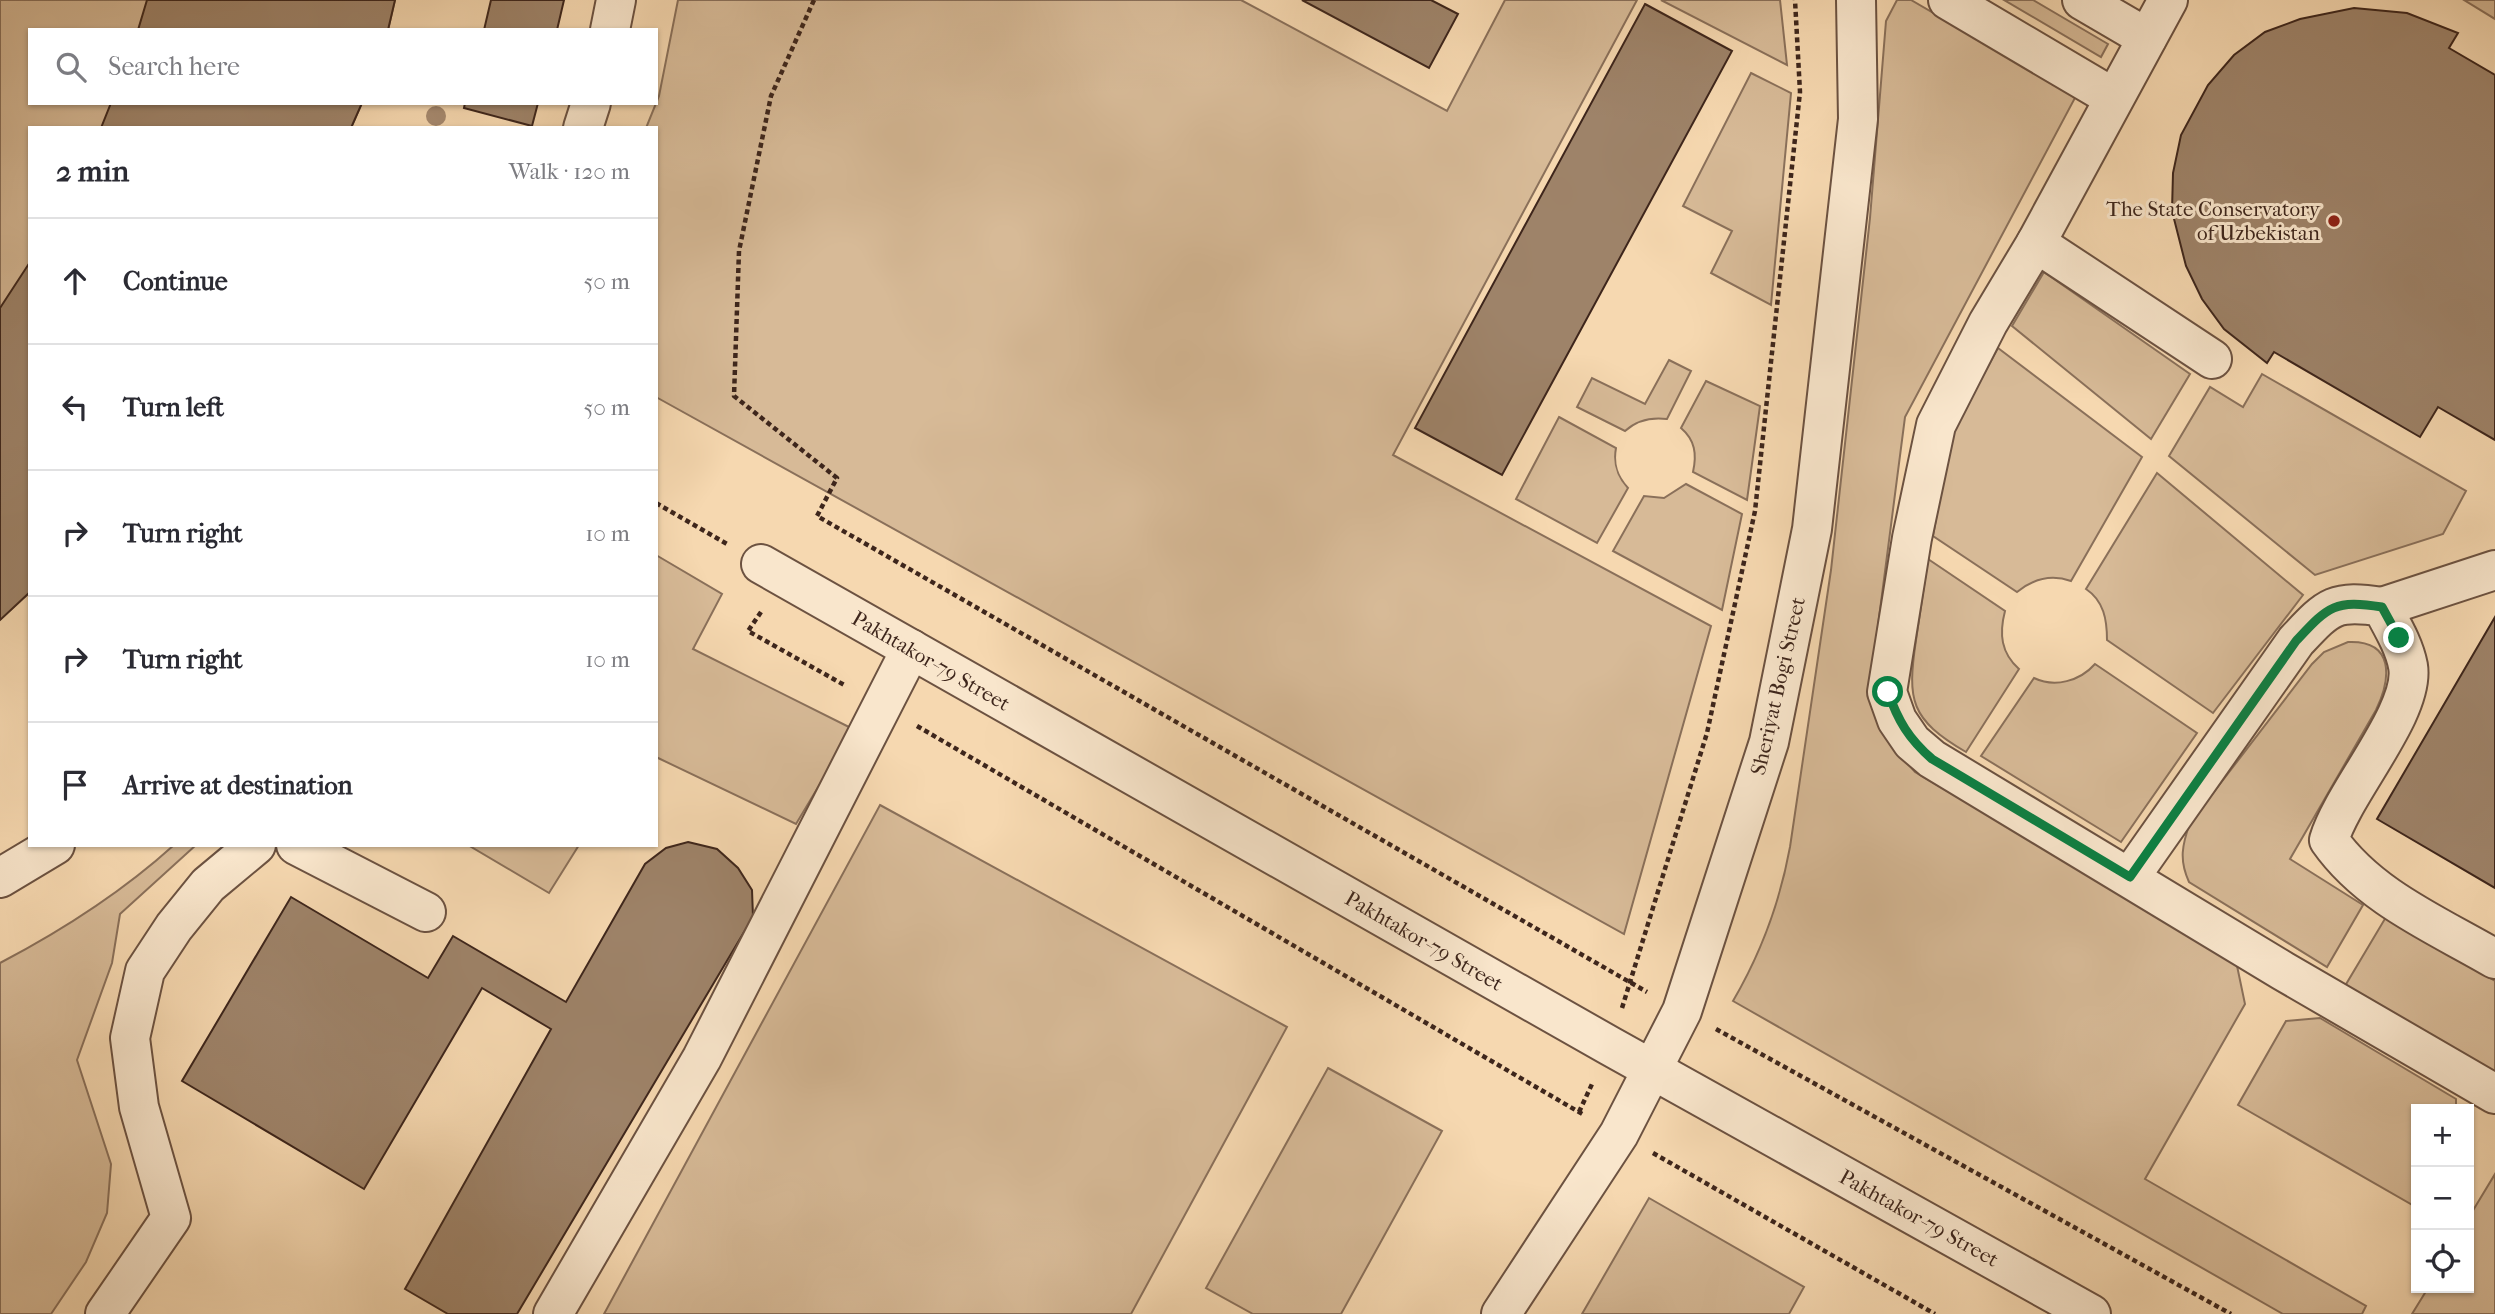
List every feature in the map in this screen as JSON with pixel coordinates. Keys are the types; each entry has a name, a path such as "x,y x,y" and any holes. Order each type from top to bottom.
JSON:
{"street":[{"path":"610,28 616,0"},
{"name":"Sheriyat Bogi Street","path":"1501,1314 1619,1134 1682,1011 1769,742 1812,529 1858,119 1856,0"},
{"path":"1948,0 2114,98"},
{"path":"2082,0 2147,38"},
{"path":"2168,0 2036,243 1987,323 1936,425 1912,538 1888,692 1897,720 1912,742 1932,759 2283,971 2495,1094"},
{"path":"584,126 590,105"},
{"path":"2036,243 2212,359"},
{"name":"Pakhtakor-79 Street","path":"761,564 1610,1046 2091,1314"},
{"path":"2130,877 2296,641 2326,609 2354,602 2382,607 2495,570"},
{"path":"2382,607 2399,638 2409,668 2400,710 2336,818 2329,841 2344,862 2383,895 2495,959"},
{"path":"553,1314 702,1058 911,649"},
{"path":"0,878 52,847"},
{"path":"105,1314 171,1218 139,1107 130,1038 145,971 174,927 208,885 254,847"},
{"path":"300,847 426,912"}],"path":[{"path":"814,0 771,96 739,251 734,396 837,478 817,516 1630,983 2231,1314"},
{"path":"1579,1112 1610,1046 1707,733 1755,511 1800,92 1795,0"},
{"path":"658,504 761,564"},
{"path":"748,631 882,706 1579,1112 1935,1314"}],"shaded area":[{"path":"0,0 395,0 388,28 28,28 28,105 361,105 352,126 28,126 28,594 0,620"},
{"path":"678,0 1241,0 1447,111 1505,0 1637,0 1393,455 1711,626 1624,934 658,398 658,126 647,126 655,105 658,105"},
{"path":"1661,0 1780,0 1787,65"},
{"path":"1897,0 1911,0 2076,96 1905,417 1869,695 1902,757 1915,772 2236,961 2245,1004 2145,1179 2366,1306 2362,1314 2283,1314 1733,1001 1768,927 1781,888 1790,847 1831,570 1870,218 1886,21"},
{"path":"2004,0 2033,0 2108,44 2101,57"},
{"path":"2464,0 2495,0 2495,19"},
{"path":"1751,73 1791,93 1771,305 1711,273 1732,231 1683,206"},
{"path":"2044,272 2190,374 2151,439 2012,326"},
{"path":"1998,348 2142,457 2071,581 2043,579 2017,592 1933,536 1951,435"},
{"path":"1669,360 1691,371 1667,419 1644,420 1625,431 1577,407 1592,378 1645,404"},
{"path":"2262,374 2466,491 2443,534 2315,575 2169,456 2210,387 2243,407"},
{"path":"1706,381 1760,406 1747,500 1693,472 1694,448 1681,428"},
{"path":"1559,417 1616,448 1617,470 1628,488 1597,543 1516,499"},
{"path":"2157,473 2303,595 2213,713 2107,640 2101,605 2086,589"},
{"path":"1686,484 1742,514 1722,610 1613,551 1644,496 1664,498"},
{"path":"658,556 722,594 693,649 853,729 796,824 658,758"},
{"path":"1928,559 2005,611 2003,643 2008,656 2019,669 1966,752 1933,729 1923,718 1913,694 1913,661"},
{"path":"2348,642 2374,647 2381,654 2385,664 2385,686 2376,710 2290,859 2363,905 2327,967 2189,882 2183,852 2190,823 2312,664 2324,652"},
{"path":"2095,664 2197,733 2121,842 1981,756 2034,678 2050,682 2067,681 2082,675"},
{"path":"880,805 1287,1027 1131,1314 604,1314"},
{"path":"172,847 194,847 120,914 112,963 77,1060 111,1164 107,1213 86,1262 51,1314 0,1314 0,963 91,910"},
{"path":"471,847 578,847 549,893"},
{"path":"2386,917 2495,981 2495,1074 2345,986"},
{"path":"2320,1018 2456,1099 2456,1104 2411,1104 2411,1204 2238,1105 2286,1021"},
{"path":"1328,1068 1442,1131 1341,1314 1253,1314 1206,1288"},
{"path":"2495,1174 2495,1314 2412,1314 2425,1293 2474,1293 2474,1209"},
{"path":"1649,1198 1804,1287 1789,1314 1582,1314"}],"building":[{"path":"147,0 395,0 388,28 139,28"},
{"path":"491,0 564,0 557,28 484,28"},
{"path":"1302,0 1431,0 1458,14 1429,68"},
{"path":"1645,4 1732,51 1502,475 1415,428"},
{"name":"The State Conservatory of Uzbekistan","path":"2354,8 2407,13 2458,33 2449,48 2495,75 2495,440 2438,407 2420,437 2274,352 2267,363 2224,329 2202,299 2186,266 2172,211 2173,173 2181,135 2208,85 2234,55 2265,32 2300,19"},
{"path":"110,105 361,105 352,126 102,126"},
{"path":"465,105 537,105 532,126 464,108"},
{"path":"28,265 28,594 0,620 0,308"},
{"path":"2495,617 2495,888 2377,819"},
{"path":"688,842 717,849 738,868 752,890 753,917 517,1314 448,1314 405,1289 551,1029 482,988 364,1189 182,1081 291,897 428,978 453,936 566,1002 645,864 666,848"}],"place":[{"name":"The State Conservatory of Uzbekistan","path":"2334,221"}],"route":[{"path":"1888,692 1897,720 1912,742 1932,759 2130,877 2296,641 2326,609 2354,602 2382,607 2399,638"}]}
